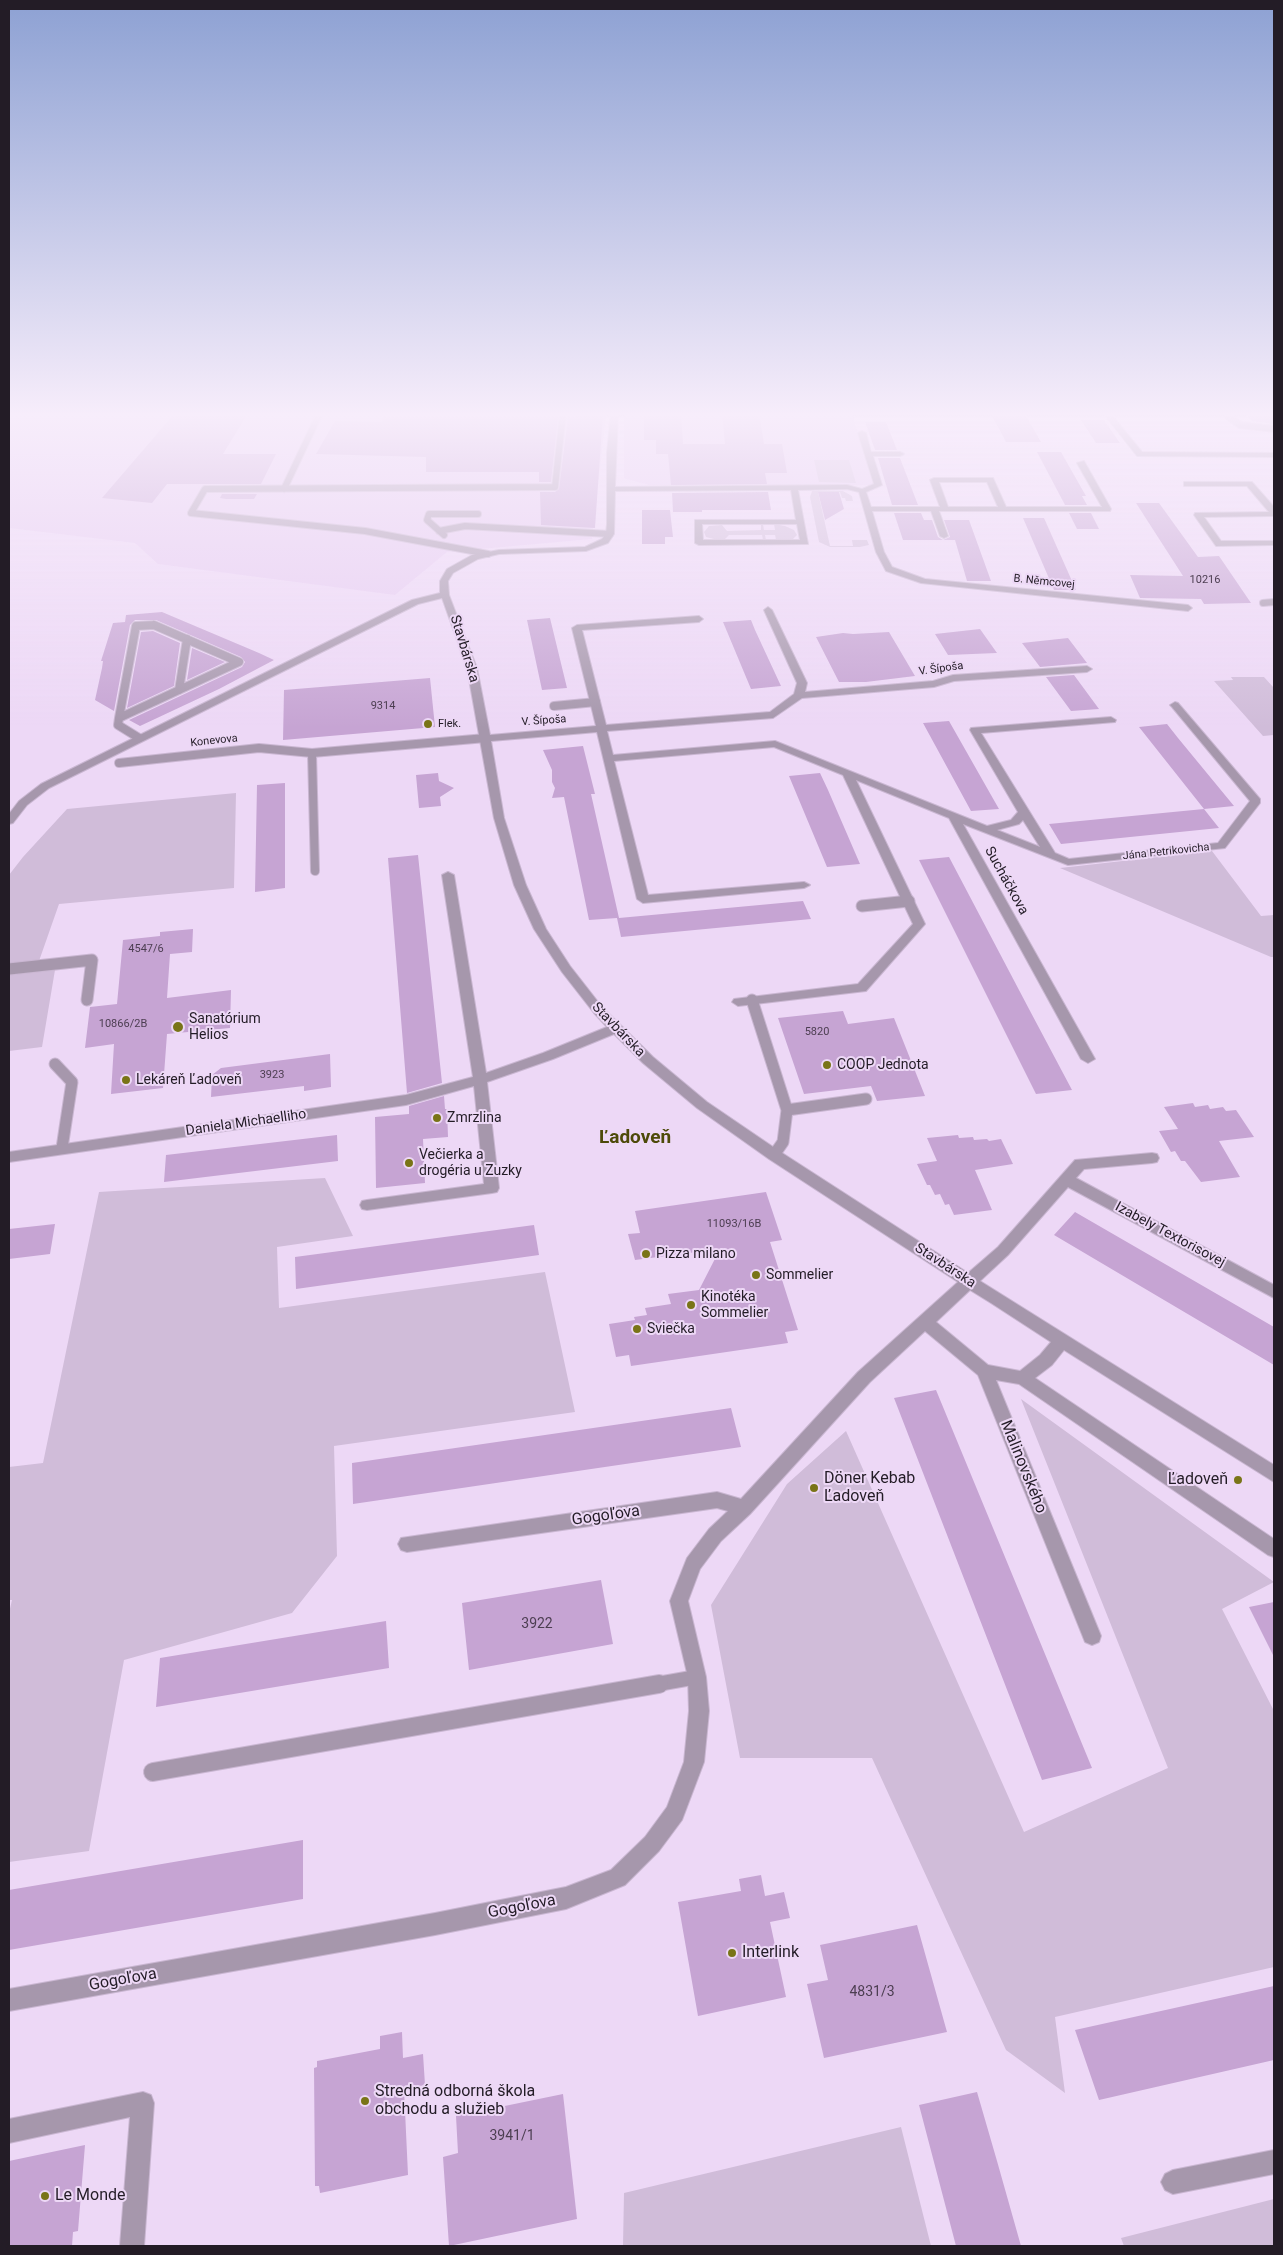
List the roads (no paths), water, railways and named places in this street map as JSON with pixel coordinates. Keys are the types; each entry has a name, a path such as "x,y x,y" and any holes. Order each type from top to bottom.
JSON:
{"street":[{"path":"9,821 23,803 45,786 414,602 433,596 445,595 444,581 450,571 466,561 488,554 586,548 601,544 610,534 611,518"},
{"path":"800,518 801,522 805,542 699,542 698,522 801,522"},
{"name":"B. Němcovej","path":"870,518 880,552 889,569 924,581 1188,608"},
{"path":"937,518 944,536"},
{"path":"1200,518 1219,544 1274,543"},
{"name":"Stavbárska","path":"445,595 472,668 499,818 528,907 566,969 598,1010 648,1060 695,1100 774,1155 970,1282 1274,1474"},
{"path":"768,610 802,683 799,695"},
{"path":"699,619 577,628 644,899 804,885"},
{"name":"V. Šípoša","path":"486,738 773,715 799,695 934,684 953,678 1087,669"},
{"name":"Jána Petrikovicha","path":"952,816 1068,862 1221,846 1256,801 1175,704"},
{"path":"1051,855 974,730 1111,720"},
{"path":"608,758 775,744 952,816"},
{"path":"738,1002 862,988 919,924 848,774"},
{"path":"987,830 1015,822 1024,812"},
{"name":"Sucháčkova","path":"952,816 1088,1059"},
{"path":"367,1205 492,1188 480,1080 448,875"},
{"name":"Daniela Michaelliho","path":"9,1156 371,1106 426,1096 480,1080 548,1056 616,1028"},
{"path":"970,1282 1003,1251 1080,1164 1152,1158"},
{"name":"Izabely Textorisovej","path":"1065,1179 1274,1292"},
{"name":"Gogoľova","path":"9,2000 435,1924 566,1898 618,1878 652,1844 675,1813 694,1762 699,1711 697,1677 679,1601 693,1564 715,1535 744,1508 864,1377 924,1321 970,1282"},
{"name":"Malinovského","path":"924,1321 984,1371 1092,1636"},
{"path":"1023,1378 1046,1360 1062,1340"},
{"path":"984,1371 1023,1378 1274,1549"},
{"name":"Gogoľova","path":"407,1544 717,1500 744,1508"},
{"path":"9,2131 143,2103 132,2246"},
{"path":"1173,2182 1274,2162"}],"lane":[{"path":"242,518 365,531 488,554"},
{"path":"428,518 430,524 447,538 447,546"},
{"path":"440,531 465,526 610,534"},
{"path":"1263,603 1274,602"},
{"path":"119,718 239,662 154,625 136,626 119,718 118,725 139,738"},
{"path":"179,690 187,639"},
{"path":"554,706 596,702"},
{"name":"Konevova","path":"119,762 259,748 312,753 486,738"},
{"path":"312,753 315,870"},
{"path":"862,906 908,901"},
{"path":"9,969 92,960 87,1000"},
{"path":"752,1000 787,1110 783,1142 774,1155"},
{"path":"55,1064 72,1082 62,1148"},
{"path":"787,1110 866,1099"},
{"path":"153,1772 697,1677"}],"place":[{"name":"Flek.","path":"428,724"},
{"name":"Sanatórium Helios","path":"178,1027"},
{"name":"COOP Jednota","path":"827,1065"},
{"name":"Lekáreň Ľadoveň","path":"126,1080"},
{"name":"Zmrzlina","path":"437,1118"},
{"name":"Večierka a drogéria u Zuzky","path":"409,1163"},
{"name":"Pizza milano","path":"646,1254"},
{"name":"Sommelier","path":"756,1275"},
{"name":"Kinotéka Sommelier","path":"691,1305"},
{"name":"Sviečka","path":"637,1329"},
{"name":"Ľadoveň","path":"1238,1480"},
{"name":"Döner Kebab Ľadoveň","path":"814,1488"},
{"name":"Interlink","path":"732,1953"},
{"name":"Stredná odborná škola obchodu a služieb","path":"365,2101"},
{"name":"Le Monde","path":"45,2196"}],"district":[{"name":"Ľadoveň","path":"635,1138"}]}
